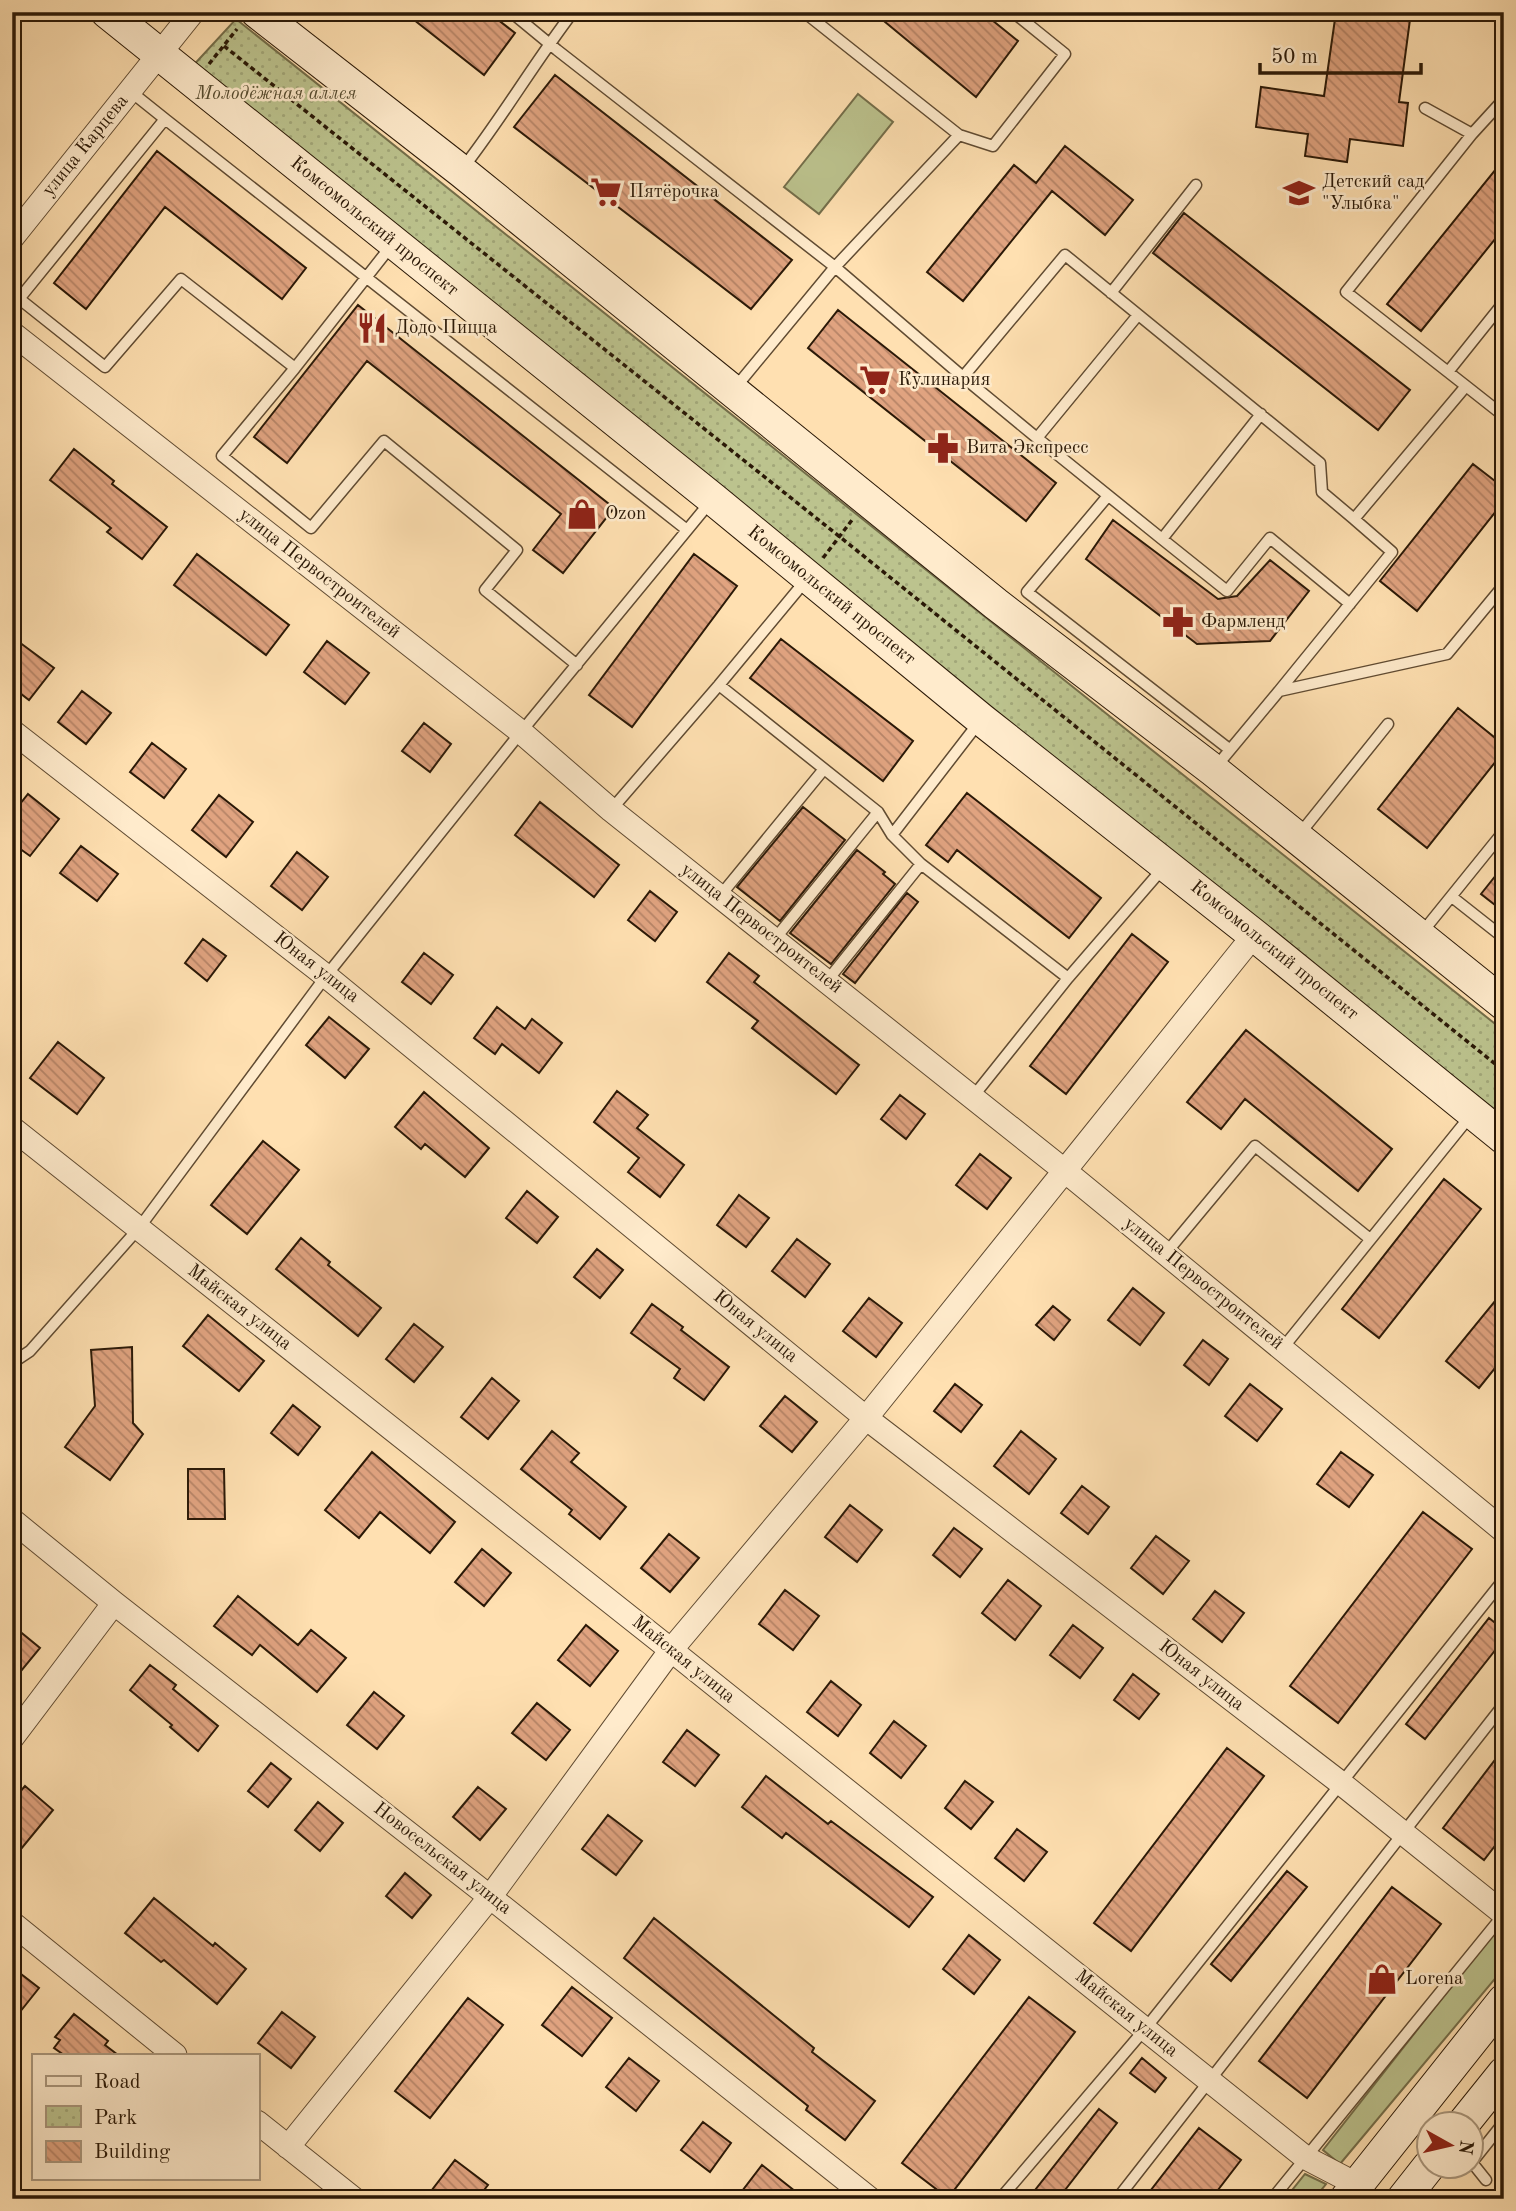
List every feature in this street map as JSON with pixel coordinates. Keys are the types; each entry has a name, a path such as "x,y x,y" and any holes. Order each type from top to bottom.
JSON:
{"main road":[{"name":"Комсомольский проспект","path":"107,12 713,499 812,572 982,720 1254,935 1504,1138"},
{"path":"250,17 461,171 996,604 1221,760 1297,838 1504,1004"},
{"path":"1352,2192 1504,2000"},
{"path":"1474,2110 1504,2073"},
{"path":"1403,2199 1418,2180"}],"street":[{"path":"160,54 193,12"},
{"name":"улица Карцева","path":"12,238 160,54"},
{"name":"улица Первостроителей","path":"12,333 521,732 611,810 1065,1171 1504,1531"},
{"name":"Юная улица","path":"12,731 326,976 866,1418 1342,1784 1504,1914"},
{"path":"288,2147 490,1897 671,1650 866,1418 1254,935"},
{"name":"Майская улица","path":"12,1128 1352,2192"},
{"name":"Новосельская улица","path":"12,1520 870,2199"},
{"path":"12,1738 114,1603"},
{"path":"12,1923 174,2054"},
{"path":"259,2124 354,2199"}],"lane":[{"path":"511,12 548,44 835,267 1107,497 1227,591 1270,538 1350,604"},
{"path":"461,171 495,127 548,44 573,12"},
{"path":"804,12 959,135 993,146 1065,54 1013,12"},
{"path":"130,91 687,530"},
{"path":"1503,100 1472,134 1346,292 1504,416"},
{"path":"1425,108 1472,134"},
{"path":"165,119 16,296 105,367 181,279 295,368"},
{"path":"733,390 835,267 959,135"},
{"path":"1111,293 1196,184"},
{"path":"393,244 222,456 311,528 384,441 517,550 485,590 577,665"},
{"path":"964,377 1065,255 1321,463 1322,492 1392,552 1221,760 1027,592 1107,497"},
{"path":"1448,372 1504,302"},
{"path":"1037,438 1138,315"},
{"path":"1354,519 1466,386"},
{"path":"1162,538 1261,414"},
{"path":"12,1363 30,1351 138,1228 326,976 521,732 713,499"},
{"path":"611,810 812,572"},
{"path":"1279,691 1447,654 1504,585"},
{"path":"719,685 878,811 892,835 921,864 1069,978"},
{"path":"892,835 982,720"},
{"path":"1297,838 1388,724"},
{"path":"720,896 824,769"},
{"path":"774,940 878,811"},
{"path":"1419,936 1504,831"},
{"path":"827,981 921,864"},
{"path":"972,1098 1165,865"},
{"path":"1452,897 1504,937"},
{"path":"1282,1349 1473,1113"},
{"path":"1166,1253 1255,1146 1370,1239"},
{"path":"1000,2199 1145,2029 1504,1579"},
{"path":"1117,2199 1504,1704"},
{"path":"1272,2199 1504,1914"},
{"path":"1484,2147 1504,2123"}],"path":[{"path":"204,70 250,17"},
{"path":"224,46 1504,1071"},
{"path":"812,572 853,519"}],"green space":[{"name":"Молодёжная аллея","path":"236,19 1504,1031 1504,1117 190,69"},
{"path":"858,94 893,122 819,214 784,187"},
{"path":"1501,1923 1504,1925 1504,1968 1340,2164 1323,2150"},
{"path":"1305,2174 1326,2184 1314,2199 1285,2199"}],"building":[{"path":"404,12 488,12 515,33 484,75"},
{"path":"873,12 982,12 1018,41 976,97"},
{"path":"1336,12 1411,12 1399,102 1408,103 1403,146 1350,139 1347,162 1305,156 1308,134 1256,127 1261,87 1324,96"},
{"path":"555,75 792,260 751,309 514,127"},
{"path":"1065,146 1133,200 1105,235 1052,191 963,301 927,272 1014,165 1036,183"},
{"path":"157,151 306,268 282,299 165,207 86,309 54,283"},
{"path":"1504,159 1504,228 1421,331 1387,304"},
{"path":"1184,213 1410,390 1378,430 1153,253"},
{"path":"358,305 614,508 563,573 533,550 561,514 367,361 287,463 254,437"},
{"path":"838,310 1056,483 1026,521 808,348"},
{"path":"74,449 114,481 112,484 167,527 142,559 107,532 111,528 50,480"},
{"path":"1473,464 1504,488 1504,501 1417,611 1380,581"},
{"path":"1113,520 1218,599 1237,596 1270,560 1309,591 1270,641 1197,644 1086,559"},
{"path":"197,554 289,625 266,655 174,585"},
{"path":"694,554 737,586 632,727 589,695"},
{"path":"781,639 913,741 883,781 750,678"},
{"path":"327,641 369,673 345,704 304,672"},
{"path":"19,642 54,668 29,700 12,687 12,651"},
{"path":"82,691 111,713 86,744 58,722"},
{"path":"1458,708 1504,745 1504,751 1427,848 1378,809"},
{"path":"424,723 451,744 430,772 402,751"},
{"path":"152,743 186,769 164,798 130,772"},
{"path":"967,793 1101,898 1069,938 957,850 948,862 926,845"},
{"path":"28,794 59,819 30,856 12,843 12,814"},
{"path":"219,795 253,822 226,857 192,830"},
{"path":"540,802 619,865 594,897 515,835"},
{"path":"803,807 845,840 780,921 737,887"},
{"path":"81,846 118,874 97,901 60,873"},
{"path":"857,850 885,872 883,874 895,884 831,964 790,933"},
{"path":"297,852 328,877 302,910 271,886"},
{"path":"1504,865 1504,912 1481,894"},
{"path":"650,891 677,912 655,941 628,920"},
{"path":"907,893 918,902 855,983 843,974"},
{"path":"1132,934 1168,962 1066,1094 1030,1066"},
{"path":"203,939 226,956 207,981 185,963"},
{"path":"424,953 453,975 431,1004 402,982"},
{"path":"729,953 759,976 754,982 859,1065 836,1094 752,1028 758,1021 707,982"},
{"path":"497,1007 525,1029 532,1019 562,1043 539,1073 502,1044 495,1054 474,1038"},
{"path":"329,1017 369,1049 345,1078 306,1045"},
{"path":"1246,1030 1392,1149 1358,1191 1245,1099 1221,1129 1187,1102"},
{"path":"58,1042 104,1078 77,1114 30,1078"},
{"path":"617,1091 648,1115 637,1128 684,1165 660,1197 628,1172 639,1158 594,1122"},
{"path":"424,1092 489,1148 465,1177 425,1144 421,1149 395,1127"},
{"path":"900,1095 925,1114 906,1139 881,1119"},
{"path":"263,1141 299,1170 247,1234 211,1205"},
{"path":"980,1154 1011,1178 987,1209 956,1185"},
{"path":"1444,1179 1481,1209 1379,1338 1342,1309"},
{"path":"527,1191 558,1217 537,1243 506,1218"},
{"path":"739,1195 769,1218 746,1247 717,1225"},
{"path":"301,1238 330,1262 328,1265 381,1308 358,1336 276,1269"},
{"path":"797,1239 830,1264 805,1297 772,1271"},
{"path":"597,1249 623,1270 600,1298 574,1277"},
{"path":"1133,1288 1164,1313 1140,1345 1108,1320"},
{"path":"1504,1290 1504,1357 1479,1388 1446,1361"},
{"path":"869,1298 902,1323 876,1357 843,1331"},
{"path":"652,1304 729,1367 704,1400 674,1378 680,1369 631,1333"},
{"path":"1053,1306 1070,1320 1054,1340 1036,1325"},
{"path":"208,1315 264,1361 239,1391 183,1346"},
{"path":"414,1324 443,1347 414,1382 386,1359"},
{"path":"1203,1340 1228,1359 1209,1385 1184,1365"},
{"path":"132,1347 133,1423 143,1434 110,1480 65,1447 95,1406 91,1350"},
{"path":"492,1378 519,1401 488,1439 461,1417"},
{"path":"955,1384 982,1405 961,1432 934,1411"},
{"path":"1250,1384 1282,1409 1257,1441 1225,1416"},
{"path":"785,1396 817,1422 792,1452 760,1426"},
{"path":"293,1405 320,1427 298,1455 271,1433"},
{"path":"552,1431 579,1453 571,1462 626,1507 600,1539 569,1514 572,1510 521,1469"},
{"path":"1021,1431 1056,1459 1029,1494 994,1466"},
{"path":"372,1452 455,1522 430,1553 380,1512 359,1538 325,1510"},
{"path":"1341,1452 1373,1475 1349,1507 1317,1484"},
{"path":"188,1469 224,1469 225,1519 188,1519"},
{"path":"1082,1486 1109,1507 1088,1534 1061,1513"},
{"path":"850,1505 882,1530 857,1562 825,1537"},
{"path":"1423,1512 1472,1549 1338,1723 1290,1686"},
{"path":"954,1528 982,1549 960,1577 933,1555"},
{"path":"669,1534 699,1558 670,1592 641,1568"},
{"path":"1156,1536 1189,1561 1163,1594 1131,1568"},
{"path":"482,1549 511,1573 484,1606 455,1582"},
{"path":"1008,1580 1041,1606 1015,1640 982,1613"},
{"path":"785,1590 819,1616 793,1650 759,1624"},
{"path":"1215,1591 1244,1613 1222,1642 1193,1619"},
{"path":"238,1596 298,1645 311,1630 346,1658 317,1692 260,1645 252,1655 214,1626"},
{"path":"1489,1618 1504,1630 1504,1639 1425,1739 1406,1724"},
{"path":"12,1625 40,1648 12,1682"},
{"path":"586,1625 618,1651 590,1686 558,1660"},
{"path":"1073,1625 1103,1648 1080,1678 1050,1655"},
{"path":"150,1665 176,1685 173,1689 218,1726 198,1751 130,1690"},
{"path":"1133,1674 1159,1694 1139,1719 1114,1700"},
{"path":"831,1681 861,1705 838,1736 807,1712"},
{"path":"374,1692 404,1716 377,1749 347,1725"},
{"path":"537,1703 570,1730 546,1760 512,1733"},
{"path":"894,1721 926,1746 901,1778 870,1753"},
{"path":"687,1730 719,1755 695,1786 663,1762"},
{"path":"1227,1748 1264,1776 1131,1951 1094,1923"},
{"path":"1504,1748 1504,1834 1484,1860 1443,1828"},
{"path":"271,1763 291,1779 268,1807 248,1791"},
{"path":"766,1776 828,1824 831,1821 933,1897 909,1927 786,1833 782,1838 742,1807"},
{"path":"965,1781 993,1802 971,1829 945,1808"},
{"path":"25,1786 53,1810 12,1860 12,1801"},
{"path":"478,1787 506,1809 480,1840 453,1817"},
{"path":"318,1802 343,1823 320,1851 295,1830"},
{"path":"608,1815 642,1841 616,1875 582,1849"},
{"path":"1017,1829 1047,1852 1024,1881 995,1858"},
{"path":"1287,1871 1307,1887 1231,1981 1211,1964"},
{"path":"405,1873 431,1895 412,1918 386,1896"},
{"path":"1392,1887 1441,1924 1307,2098 1259,2061"},
{"path":"154,1898 246,1969 217,2004 164,1960 161,1962 125,1933"},
{"path":"654,1918 814,2048 812,2052 875,2101 845,2140 806,2110 808,2106 624,1958"},
{"path":"969,1935 1000,1960 974,1994 943,1969"},
{"path":"12,1967 39,1988 12,2022"},
{"path":"572,1987 612,2018 582,2056 542,2025"},
{"path":"1029,1997 1075,2032 948,2198 902,2163"},
{"path":"468,1998 503,2025 430,2118 395,2091"},
{"path":"282,2012 315,2037 291,2068 258,2043"},
{"path":"74,2014 108,2041 105,2045 117,2054 63,2054 54,2048 60,2040 55,2037"},
{"path":"629,2058 659,2081 636,2111 606,2087"},
{"path":"1142,2058 1166,2078 1155,2092 1130,2073"},
{"path":"1099,2109 1117,2123 1058,2199 1028,2199"},
{"path":"703,2122 731,2143 710,2172 681,2150"},
{"path":"1199,2128 1241,2160 1211,2199 1144,2199"},
{"path":"455,2160 488,2185 477,2199 425,2199"},
{"path":"762,2165 805,2199 736,2199"}],"place":[{"name":"Пятёрочка","path":"606,192"},
{"name":"Детский сад \"Улыбка\"","path":"1299,193"},
{"name":"Додо Пицца","path":"372,328"},
{"name":"Кулинария","path":"875,380"},
{"name":"Вита Экспресс","path":"943,448"},
{"name":"Ozon","path":"582,514"},
{"name":"Фармленд","path":"1178,622"},
{"name":"Lorena","path":"1382,1979"}]}
